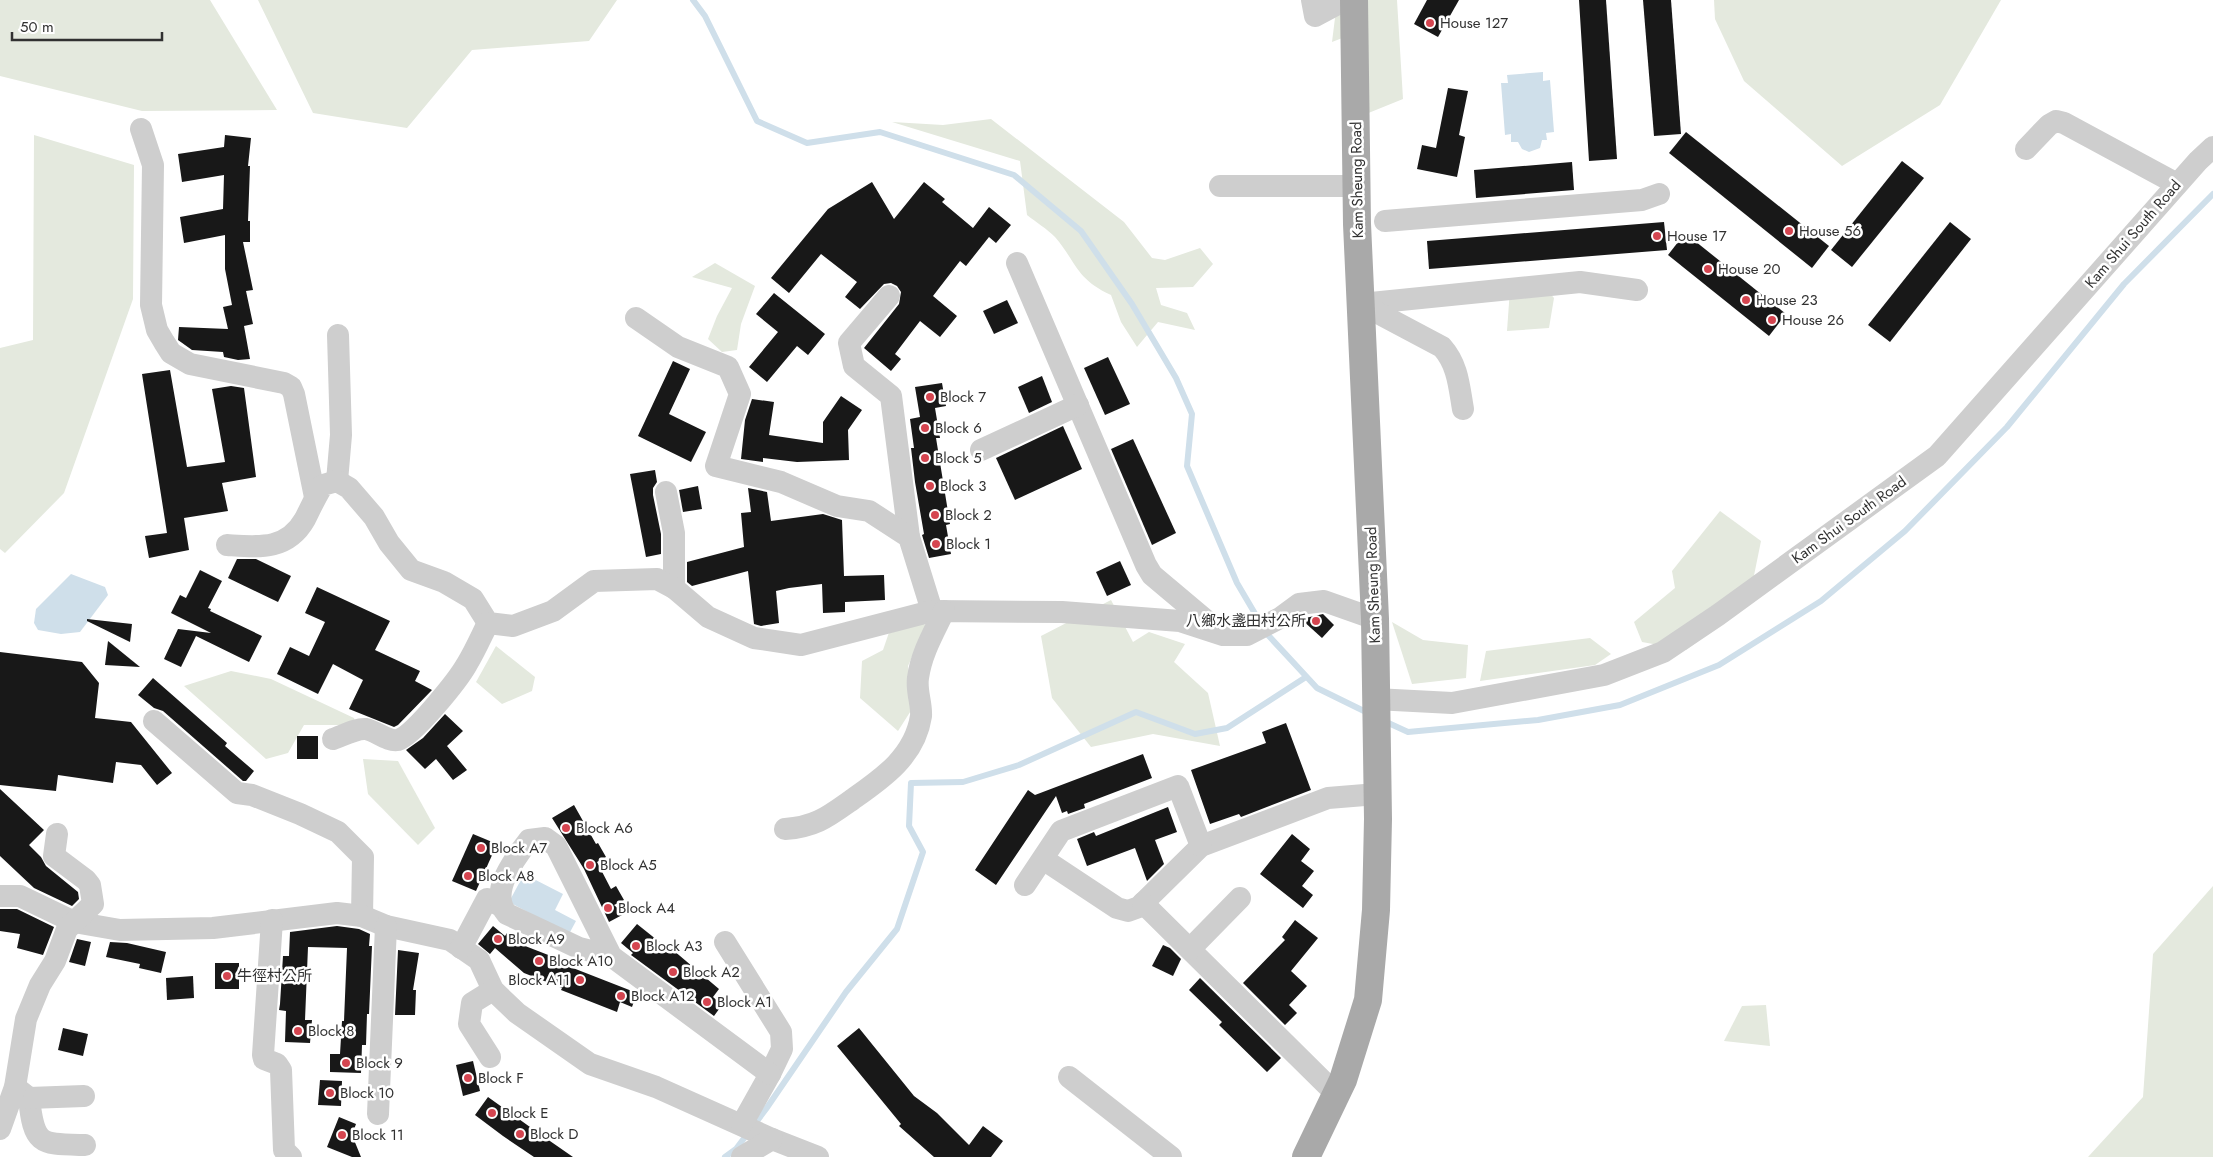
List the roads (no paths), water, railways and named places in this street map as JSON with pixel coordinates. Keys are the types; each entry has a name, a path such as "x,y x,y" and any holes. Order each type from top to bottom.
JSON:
{"main road":[{"name":"Kam Sheung Road","path":"1306,1157 1343,1080 1368,1000 1376,910 1377,783 1374,619 1357,186 1354,0"}],"street":[{"path":"1312,0 1315,16 1345,0"},
{"path":"2026,149 2049,125 2056,121 2064,123 2178,184"},
{"path":"141,129 153,165 152,305 157,330 171,353 190,364 284,383 291,387 315,497"},
{"name":"Kam Shui South Road","path":"1375,703 1452,702 1604,675 1663,652 1718,615 1937,456 2213,147"},
{"path":"1220,186 1357,186"},
{"path":"1385,221 1642,200 1659,194"},
{"path":"1017,263 1146,565 1152,574 1223,635"},
{"path":"1361,304 1580,282 1637,290"},
{"path":"785,828 806,827 821,822 890,773 907,751 921,714 918,696 920,667 938,611 909,537 891,396 854,366 849,343 889,296"},
{"path":"1361,304 1442,347 1451,357 1456,368 1463,409"},
{"path":"636,318 678,347 728,367 740,394 716,466 781,482 837,506 870,511 909,537"},
{"path":"337,481 341,435 338,335"},
{"path":"981,450 1078,406"},
{"path":"227,545 264,547 288,540 304,521 323,485 337,481 349,488 374,518 389,543 410,570 444,582 473,599 488,623"},
{"path":"666,492 674,533 674,588"},
{"path":"488,623 513,626 552,611 594,580 657,579 674,588 708,617 716,621 754,638 801,645 938,611 1062,612 1180,621 1223,635 1247,635 1280,618 1299,604 1324,601 1374,619"},
{"path":"333,738 364,728 391,740 399,740 416,726 448,691 467,665 488,623"},
{"path":"154,721 237,793 252,796 300,814 338,832 364,857 362,916"},
{"path":"1043,859 1117,908 1128,911 1139,907 1201,846 1328,798 1377,783"},
{"path":"1025,885 1061,832 1178,786 1201,846"},
{"path":"57,834 54,856 86,880 92,894 93,904 67,929 55,961 40,985 26,1019 22,1093 32,1126 40,1138 51,1145 85,1146"},
{"path":"501,906 500,894 512,861 529,840 545,838 556,846 611,956"},
{"path":"0,896 20,896 74,922 120,930 213,928 337,913 362,916 386,926 450,940 479,960 493,990 517,1013 590,1064 656,1087 818,1157"},
{"path":"1190,949 1240,898"},
{"path":"461,948 487,899 501,906 507,914 520,921 579,948 611,956 770,1074"},
{"path":"1143,903 1336,1094"},
{"path":"272,920 263,1055 266,1061 277,1064 281,1070 284,1150 291,1157"},
{"path":"378,1114 386,926"},
{"path":"725,942 781,1032 782,1049 770,1074 755,1130 742,1157"},
{"path":"490,1057 469,1024 472,1003 493,990"},
{"path":"1070,1077 1172,1157"},
{"path":"22,1093 84,1096"},
{"path":"0,1129 22,1093"}],"waterway":[{"path":"693,0 705,16 757,121 807,143 880,132 1014,175 1081,231 1132,304 1176,378 1192,414 1187,466 1237,583 1267,634 1317,688 1368,713"},
{"path":"1384,721 1408,732 1538,720 1620,705 1719,665 1821,601 1905,531 2007,427 2124,284 2213,194"},
{"path":"725,1157 736,1149 766,1109 846,992 897,929 923,852 909,826 911,783 963,782 1019,765 1136,712 1195,734 1227,728 1306,677"}],"place":[{"name":"House 127","path":"1430,23"},
{"name":"House 56","path":"1789,231"},
{"name":"House 17","path":"1657,236"},
{"name":"House 20","path":"1708,269"},
{"name":"House 23","path":"1746,300"},
{"name":"House 26","path":"1772,320"},
{"name":"Block 7","path":"930,397"},
{"name":"Block 6","path":"925,428"},
{"name":"Block 5","path":"925,458"},
{"name":"Block 3","path":"930,486"},
{"name":"Block 2","path":"935,515"},
{"name":"Block 1","path":"936,544"},
{"name":"八鄉水盞田村公所","path":"1316,621"},
{"name":"Block A6","path":"566,828"},
{"name":"Block A7","path":"481,848"},
{"name":"Block A5","path":"590,865"},
{"name":"Block A8","path":"468,876"},
{"name":"Block A4","path":"608,908"},
{"name":"Block A9","path":"498,939"},
{"name":"Block A3","path":"636,946"},
{"name":"Block A10","path":"539,961"},
{"name":"Block A2","path":"673,972"},
{"name":"牛徑村公所","path":"227,976"},
{"name":"Block A11","path":"580,980"},
{"name":"Block A12","path":"621,996"},
{"name":"Block A1","path":"707,1002"},
{"name":"Block 8","path":"298,1031"},
{"name":"Block 9","path":"346,1063"},
{"name":"Block F","path":"468,1078"},
{"name":"Block 10","path":"330,1093"},
{"name":"Block E","path":"492,1113"},
{"name":"Block D","path":"520,1134"},
{"name":"Block 11","path":"342,1135"}]}
